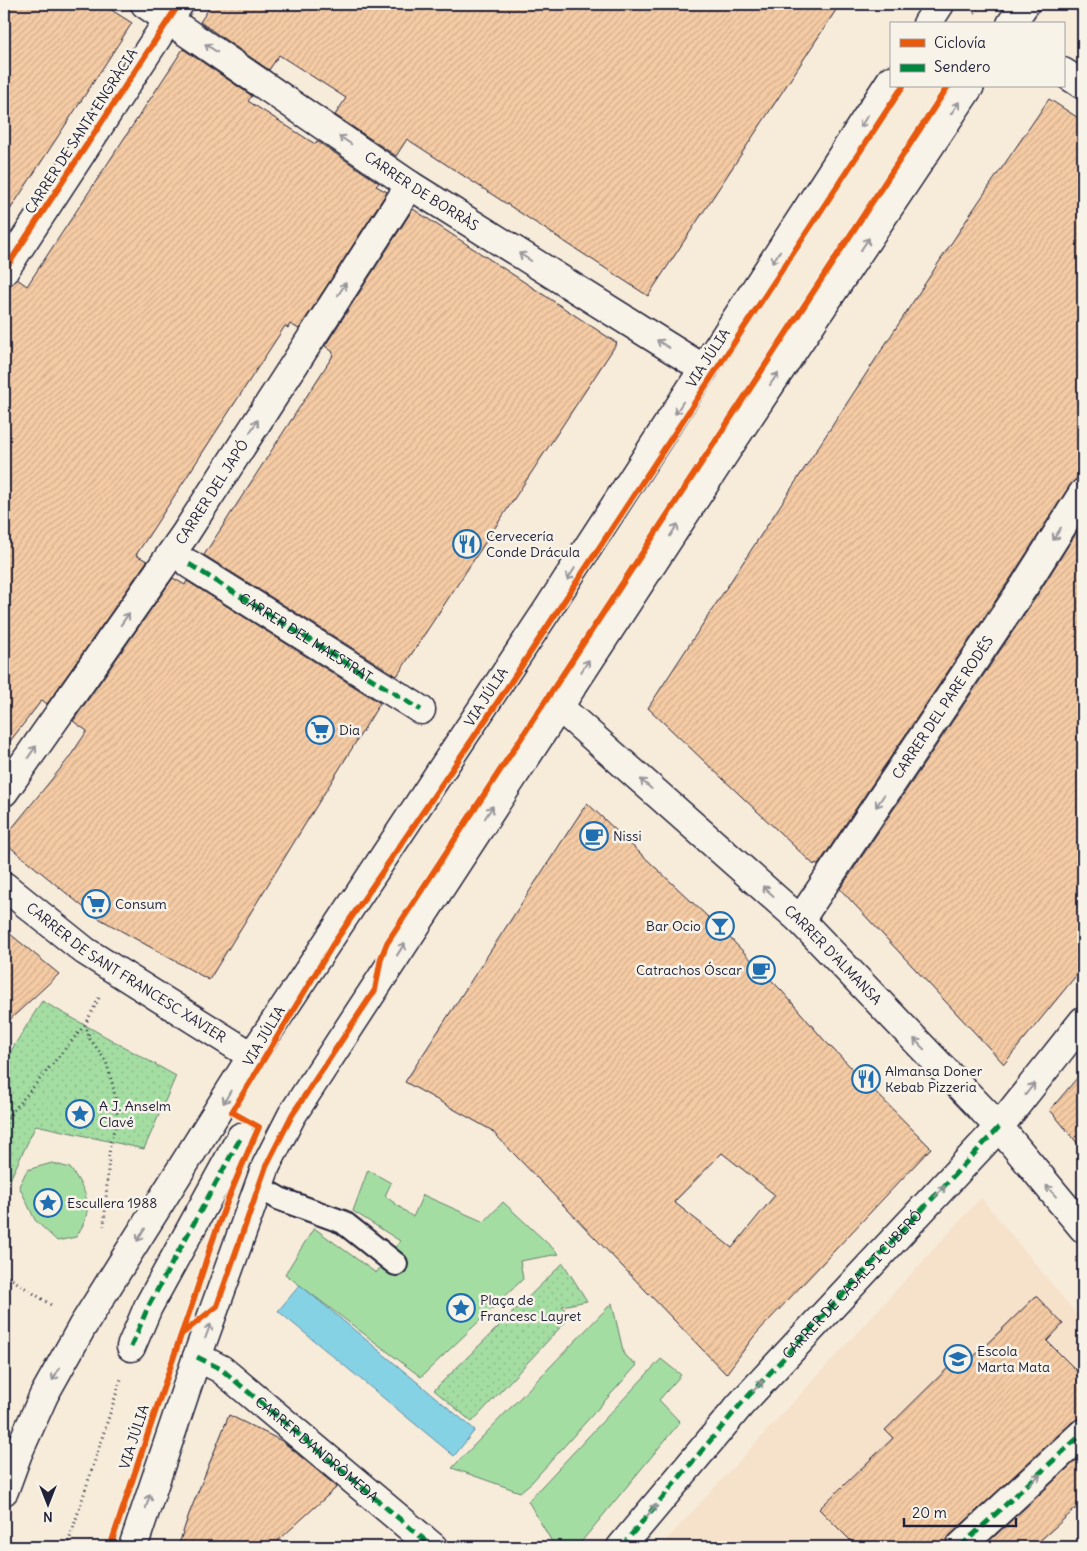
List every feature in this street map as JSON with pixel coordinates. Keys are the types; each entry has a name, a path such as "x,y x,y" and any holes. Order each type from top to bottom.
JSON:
{"street":[{"name":"CARRER DE BORRÀS","path":"145,4 174,12 410,185 704,369"},
{"path":"928,22 940,4"},
{"path":"1012,22 1025,4"},
{"name":"CARRER DE SANTA ENGRÀCIA","path":"4,271 174,12"},
{"path":"1064,73 1083,85"},
{"name":"VIA JÚLIA","path":"4,1491 18,1453 44,1395 82,1327 252,1056 704,369 890,82"},
{"path":"133,1547 197,1357 266,1166 292,1115 558,706 969,88"},
{"name":"CARRER DEL JAPÓ","path":"4,792 185,534 410,185"},
{"name":"CARRER DEL PARE RODÉS","path":"800,920 1025,585 1083,493"},
{"name":"CARRER DEL MAESTRAT","path":"189,564 421,710"},
{"name":"CARRER D'ALMANSA","path":"558,706 800,920 999,1127 1083,1228"},
{"name":"CARRER DE SANT FRANCESC XAVIER","path":"4,886 85,952 252,1056"},
{"name":"CARRER DE CASALS I CUBERÓ","path":"621,1547 740,1405 999,1127 1083,1021"},
{"path":"131,1347 148,1307 241,1137"},
{"name":"CARRER D'ANDRÒMEDA","path":"197,1357 221,1368 433,1547"},
{"path":"960,1547 1083,1433"}],"lane":[{"path":"259,1187 280,1199 343,1222 396,1264"}],"path":[{"path":"4,1128 10,1115 85,1025 100,995"},
{"path":"85,1025 90,1039 106,1061 114,1090 118,1119 110,1142 103,1230"},
{"path":"4,1113 10,1115"},
{"path":"4,1274 59,1310"},
{"path":"67,1547 131,1347"}],"shaded area":[{"name":"Escola Marta Mata","path":"981,1198 1083,1322 1083,1396 929,1547 660,1547"}],"green space":[{"path":"42,1001 176,1076 144,1149 36,1125 4,1192 4,1062"},
{"path":"52,1163 70,1168 81,1185 87,1201 86,1218 76,1237 57,1241 35,1220 19,1186 27,1170"},
{"path":"368,1170 391,1183 385,1196 413,1217 423,1195 484,1222 503,1202 559,1254 520,1261 523,1279 421,1377 285,1274 314,1228 376,1273 400,1241 353,1211"},
{"path":"563,1263 587,1301 562,1306 570,1317 472,1422 434,1390"},
{"path":"612,1303 624,1355 637,1365 532,1482 520,1492 452,1468"},
{"path":"661,1359 681,1375 659,1400 680,1422 577,1547 555,1547 528,1501"}],"water":[{"path":"300,1285 475,1430 454,1456 278,1311"}],"building":[{"path":"4,4 102,4 132,23 4,219"},
{"path":"212,4 840,4 648,296 407,139 396,156 335,115 346,98 279,55 269,70 200,22"},
{"path":"183,49 252,96 248,101 315,144 317,141 379,183 376,186 387,192 299,329 290,324 288,328 285,326 266,355 136,555 147,561 47,704 42,700 4,749 4,287 11,285 17,279 27,286"},
{"path":"1049,99 1083,121 1083,477 1076,479 1070,485 1012,576 818,865 815,863 814,865 648,708 973,210"},
{"path":"413,209 617,343 397,676 204,555 332,357 333,352 325,346"},
{"path":"1083,522 1083,967 1004,1064 840,889 1038,594"},
{"path":"173,578 185,585 187,581 380,703 209,980 93,915 4,842 4,838 69,758 87,731 73,721"},
{"path":"587,803 726,934 782,991 824,1040 931,1148 755,1335 726,1374 491,1130 405,1082","holes":["722,1153 775,1195 732,1248 674,1202"]},
{"path":"4,929 59,974 4,1025"},
{"path":"1083,1071 1083,1150 1050,1110"},
{"path":"1036,1296 1063,1324 1047,1341 1083,1377 1083,1418 1072,1422 949,1536 945,1547 857,1547 819,1509 893,1438 885,1430 957,1359 964,1366"},
{"path":"229,1415 282,1441 337,1487 271,1547 178,1547 189,1514"},
{"path":"1083,1454 1083,1502 1033,1547 983,1547"}],"marked path":[{"path":"189,564 421,710"},
{"path":"621,1547 740,1405 999,1127"},
{"path":"131,1347 148,1307 241,1137"},
{"path":"197,1357 221,1369 433,1547"},
{"path":"960,1547 1083,1433"}],"cycle path":[{"path":"4,271 179,4"},
{"path":"110,1547 215,1233 259,1127 232,1112 332,946 499,700 902,88"},
{"path":"183,1333 217,1306 266,1166 292,1115 375,990 381,958 387,943 947,88"}],"place":[{"name":"Cervecería Conde Drácula","path":"467,544"},
{"name":"Dia","path":"320,730"},
{"name":"Nissi","path":"594,836"},
{"name":"Consum","path":"96,904"},
{"name":"Bar Ocio","path":"720,926"},
{"name":"Catrachos Óscar","path":"761,970"},
{"name":"Almansa Doner Kebab Pizzeria","path":"866,1079"},
{"name":"A J. Anselm Clavé","path":"80,1114"},
{"name":"Escullera 1988","path":"48,1203"},
{"name":"Plaça de Francesc Layret","path":"461,1308"},
{"name":"Escola Marta Mata","path":"958,1359"}]}
